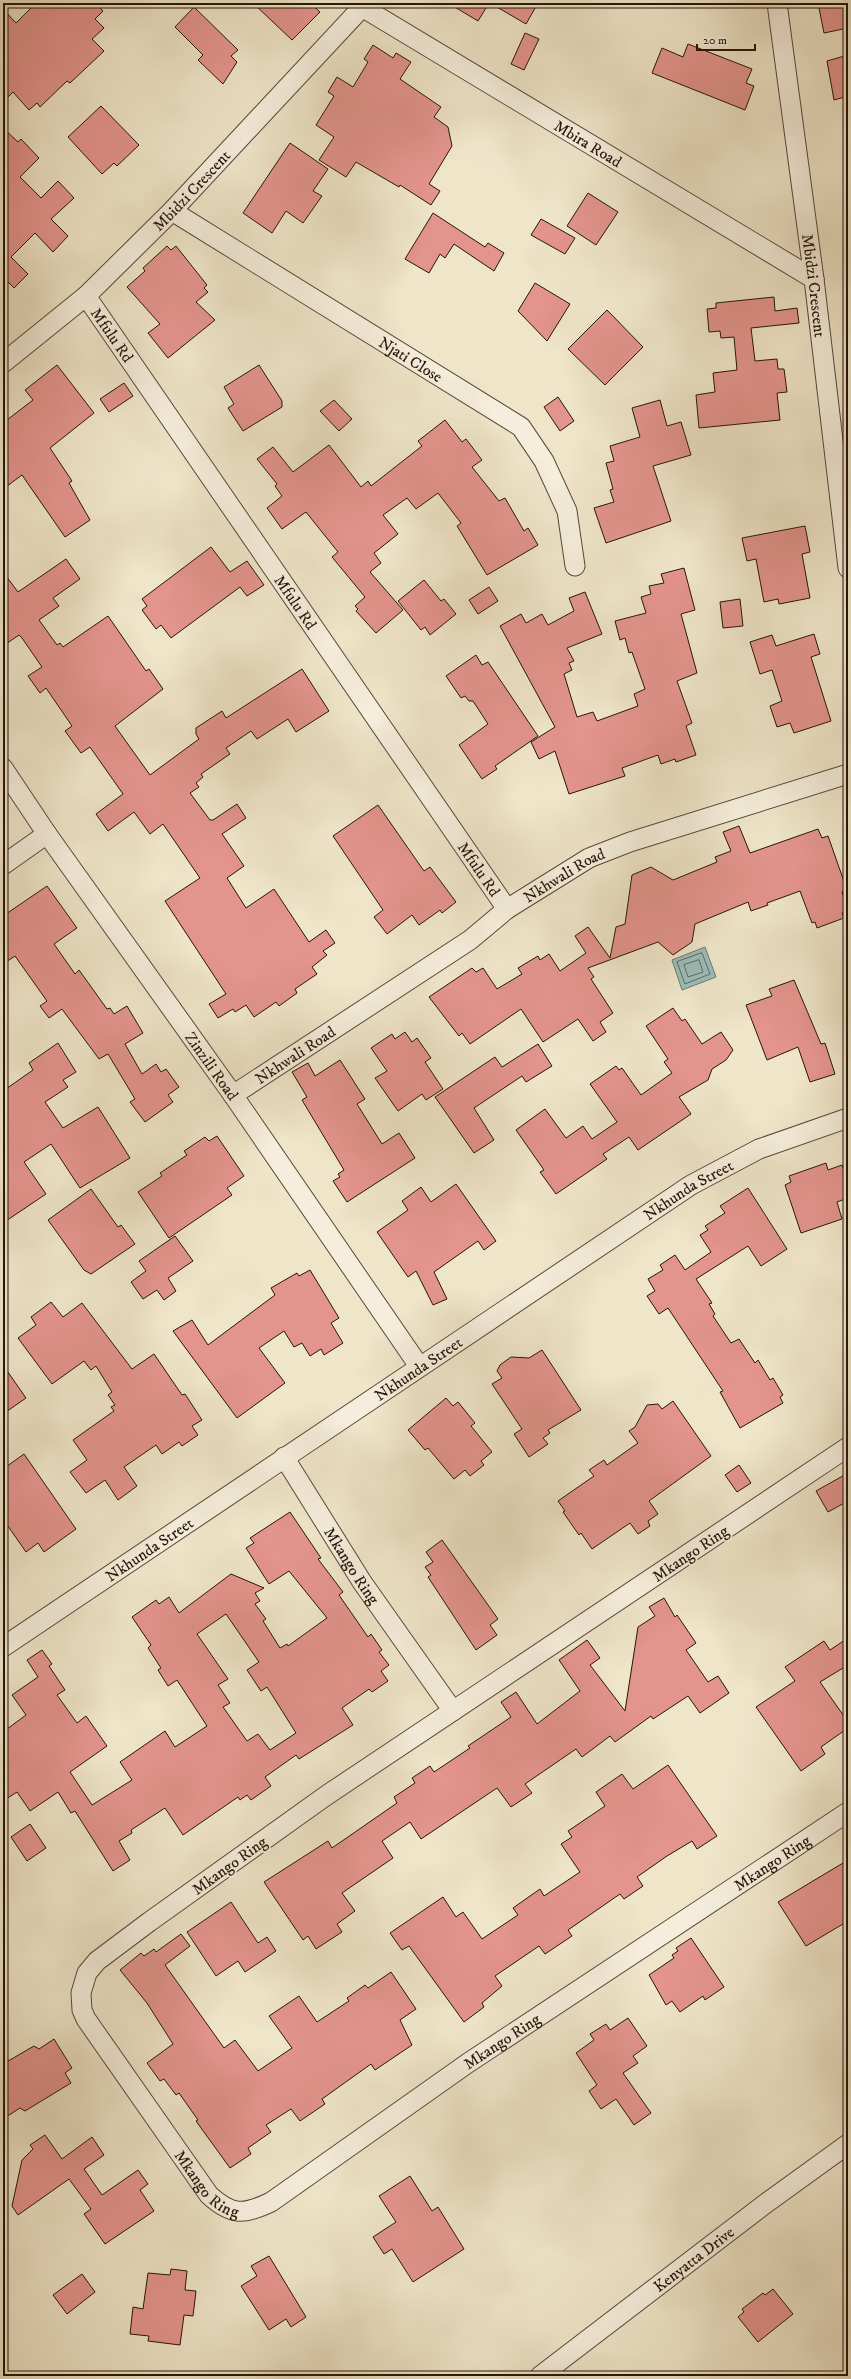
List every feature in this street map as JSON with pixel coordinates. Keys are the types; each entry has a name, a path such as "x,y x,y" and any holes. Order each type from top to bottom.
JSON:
{"street":[{"name":"Mbidzi Crescent","path":"777,3 814,279 848,568"},
{"name":"Mbidzi Crescent","path":"3,363 86,296 172,211 364,5"},
{"name":"Mbira Road","path":"364,5 814,279"},
{"name":"Njati Close","path":"172,211 521,427 544,461 567,511 575,566"},
{"name":"Mfulu Rd","path":"86,296 506,909"},
{"name":"Zinzili Road","path":"3,768 47,834 233,1095 419,1366"},
{"name":"Nkhwali Road","path":"233,1095 470,940 506,909 589,858 630,842 848,774"},
{"path":"3,865 47,834"},
{"name":"Nkhunda Street","path":"3,1647 419,1366 702,1178 759,1149 848,1118"},
{"name":"Mkango Ring","path":"848,1447 327,1795 212,1877 98,1961 87,1973 81,1993 82,2010 86,2019 210,2195 229,2210 244,2212 255,2210 271,2202 468,2063 848,1812"},
{"name":"Mkango Ring","path":"284,1457 362,1582 453,1711"},
{"name":"Kenyatta Drive","path":"540,2376 765,2204 848,2144"}],"water":[{"path":"705,947 716,977 682,990 672,960"}],"building":[{"path":"36,3 95,3 103,11 95,19 104,28 92,39 104,51 70,83 67,81 40,107 37,103 29,110 13,92 3,102 3,9 16,23"},
{"path":"253,3 310,3 320,12 292,40"},
{"path":"448,3 489,3 478,21"},
{"path":"490,3 538,3 526,24"},
{"path":"818,3 848,3 848,28 824,33"},
{"path":"194,7 238,50 231,56 237,62 223,84 198,60 203,55 175,27"},
{"path":"525,33 539,39 524,70 511,64"},
{"path":"688,44 752,69 746,83 754,86 745,110 652,73 662,48 683,57"},
{"path":"373,45 393,58 396,53 411,62 400,79 441,107 434,117 448,127 452,146 429,184 440,191 431,205 400,185 399,187 356,162 346,177 319,160 334,137 316,125 334,96 328,92 337,77 353,87 368,62 364,59"},
{"path":"848,55 848,96 834,100 827,61"},
{"path":"101,106 139,145 117,166 114,163 102,174 68,137"},
{"path":"3,128 18,142 21,139 39,158 20,177 41,198 58,181 74,198 51,219 68,236 53,252 35,233 11,257 28,274 14,288 3,277"},
{"path":"290,143 328,169 313,191 322,196 303,223 286,211 272,233 243,213"},
{"path":"588,193 618,212 596,245 567,226"},
{"path":"433,213 485,247 488,243 504,253 494,271 454,244 445,258 440,254 429,273 405,259"},
{"path":"541,219 575,238 565,254 531,235"},
{"path":"167,246 171,250 176,246 207,285 204,288 208,292 196,302 215,320 168,358 148,333 160,324 127,287 145,271 143,268"},
{"path":"535,283 570,304 547,341 518,311"},
{"path":"774,297 775,311 797,308 799,323 751,328 755,361 777,359 778,369 784,369 787,392 777,393 780,420 699,428 696,395 715,392 713,373 737,370 734,337 721,338 720,331 709,332 707,309 716,308 716,303"},
{"path":"607,310 643,347 605,385 568,349"},
{"path":"57,365 94,413 50,448 72,481 69,483 90,520 65,537 22,475 3,489 3,423 33,400 25,390"},
{"path":"259,365 282,401 282,407 243,431 228,408 234,404 224,387"},
{"path":"124,383 133,396 109,412 100,399"},
{"path":"558,397 574,421 560,431 544,407"},
{"path":"334,400 352,419 339,431 320,411"},
{"path":"660,400 667,426 681,422 691,455 653,466 671,521 606,543 594,508 614,502 610,490 613,489 606,463 614,461 610,446 640,437 632,408"},
{"path":"445,420 462,442 466,439 482,460 472,467 499,501 505,498 524,531 528,528 538,545 487,575 457,526 461,523 438,493 416,509 407,498 383,515 398,534 374,553 381,563 370,572 403,610 376,633 356,611 358,609 355,606 365,597 332,557 338,552 306,512 282,529 267,508 282,496 275,486 277,484 257,459 273,447 293,472 329,445 361,487 368,481 371,486 422,446 418,441"},
{"path":"805,526 810,552 802,554 810,598 779,604 778,599 764,602 756,559 747,561 742,538"},
{"path":"211,547 230,572 247,561 264,585 247,596 240,587 171,638 161,625 156,629 142,610 147,606 142,599"},
{"path":"66,559 80,579 53,598 59,606 39,620 57,645 60,643 63,647 108,616 146,671 149,669 163,689 115,726 150,775 199,739 196,734 196,728 222,711 226,718 302,669 329,711 296,732 288,719 257,739 251,731 226,748 230,754 201,774 203,777 196,783 199,787 190,793 210,820 213,820 237,804 246,818 222,834 244,866 227,878 246,908 274,889 309,942 326,930 335,943 323,951 327,955 312,967 317,974 295,989 297,993 279,1006 276,1002 254,1017 246,1005 235,1012 233,1009 218,1018 209,1004 226,994 165,901 200,878 163,824 150,834 134,812 108,831 96,814 123,794 90,747 81,753 65,731 72,726 46,688 40,693 28,676 42,667 22,638 19,635 3,646 3,572 18,592"},
{"path":"684,568 695,610 681,614 697,673 677,681 692,723 686,726 696,755 676,762 675,759 661,764 658,755 622,768 625,776 569,794 555,751 539,759 531,742 555,727 500,626 521,614 526,623 542,614 548,625 574,611 569,598 585,592 602,634 567,648 574,661 569,663 572,670 564,674 577,717 593,712 597,721 638,706 634,694 645,689 632,652 629,653 625,638 620,640 615,621 646,613 641,597 651,594 649,586 664,583 661,574"},
{"path":"424,580 441,601 444,599 456,614 430,635 425,627 421,630 398,601"},
{"path":"489,587 498,601 478,614 469,600"},
{"path":"740,599 743,626 723,628 720,602"},
{"path":"814,634 820,654 811,657 831,721 794,733 790,723 777,727 770,706 782,701 772,670 760,674 750,642 772,635 776,646"},
{"path":"476,655 482,665 488,662 538,736 495,766 497,769 482,779 459,745 488,724 473,701 469,701 465,696 461,698 446,676"},
{"path":"378,805 424,871 430,867 456,902 442,913 440,910 419,925 412,915 387,934 374,917 383,910 333,836"},
{"path":"739,826 750,853 818,829 822,838 828,836 847,890 842,892 848,909 842,913 844,918 817,928 815,922 812,923 800,891 767,903 768,905 751,911 748,902 695,924 692,942 673,955 658,942 588,968 594,977 591,979 613,1013 600,1022 606,1032 593,1041 578,1019 543,1042 521,1009 470,1044 462,1033 459,1036 429,997 472,968 476,972 483,968 497,989 522,974 518,968 538,956 540,960 549,954 560,971 586,953 575,936 588,927 610,958 616,927 625,924 632,875 651,867 673,880 717,862 715,857 731,851 723,832"},
{"path":"47,886 77,928 54,944 75,974 79,970 107,1009 110,1008 114,1014 127,1006 143,1033 125,1044 142,1074 156,1064 161,1072 166,1069 179,1087 168,1095 173,1102 145,1122 130,1102 135,1099 108,1054 99,1059 62,1009 49,1018 40,1006 47,1001 15,956 3,964 3,916"},
{"path":"794,980 821,1044 825,1043 835,1074 810,1082 798,1047 767,1060 746,1005 772,996 769,989"},
{"path":"673,1008 682,1021 685,1019 702,1044 721,1032 733,1050 726,1060 712,1069 708,1080 679,1097 691,1114 638,1150 629,1137 603,1154 607,1159 556,1194 540,1172 544,1170 516,1130 545,1109 566,1138 583,1126 592,1139 617,1122 590,1084 616,1066 619,1070 622,1068 641,1095 672,1073 664,1062 668,1059 646,1026"},
{"path":"405,1032 412,1042 417,1038 431,1058 425,1062 443,1089 426,1100 422,1094 398,1111 375,1078 387,1071 371,1048 392,1034 395,1039"},
{"path":"58,1043 76,1072 63,1080 68,1087 45,1102 63,1128 98,1107 130,1158 80,1188 51,1144 24,1162 46,1194 3,1223 3,1091 33,1070 29,1063"},
{"path":"538,1044 552,1066 526,1082 522,1076 474,1108 494,1140 474,1153 435,1097 495,1057 502,1067"},
{"path":"340,1060 365,1099 357,1104 382,1144 399,1133 415,1158 347,1202 333,1181 340,1177 338,1174 344,1170 302,1100 307,1097 292,1072 308,1063 315,1076"},
{"path":"217,1136 244,1176 227,1188 232,1195 169,1238 138,1192 162,1176 160,1173 187,1155 184,1151 205,1137 209,1141"},
{"path":"826,1163 828,1170 842,1165 848,1182 848,1198 837,1202 842,1219 801,1233 785,1185 791,1182 789,1176"},
{"path":"456,1184 496,1241 484,1250 478,1241 434,1272 447,1299 433,1305 416,1271 408,1277 377,1232 408,1210 402,1201 421,1187 431,1202"},
{"path":"748,1188 787,1249 761,1266 748,1246 696,1279 712,1303 709,1304 715,1314 713,1316 731,1343 739,1339 755,1363 758,1360 770,1380 773,1378 783,1395 780,1397 783,1403 740,1428 720,1392 723,1391 668,1308 659,1314 647,1296 655,1291 648,1279 663,1270 660,1265 675,1255 685,1270 711,1252 700,1235 708,1230 705,1226 725,1213 720,1206"},
{"path":"91,1189 118,1227 121,1225 135,1244 91,1274 84,1270 48,1220"},
{"path":"175,1236 193,1261 168,1278 176,1291 164,1300 157,1290 143,1299 131,1282 146,1271 139,1261"},
{"path":"310,1270 339,1318 331,1323 343,1343 324,1355 321,1349 310,1356 302,1343 294,1347 284,1331 259,1348 285,1383 237,1418 173,1331 192,1320 208,1345 275,1295 271,1288 297,1273 299,1276"},
{"path":"51,1302 63,1317 82,1303 132,1369 154,1354 182,1395 185,1394 202,1420 192,1426 198,1435 182,1446 179,1442 162,1454 156,1445 124,1467 137,1486 118,1500 105,1480 86,1493 70,1472 87,1460 73,1440 114,1411 111,1407 115,1405 108,1395 112,1392 96,1366 91,1370 84,1361 52,1384 18,1338 36,1325 31,1317"},
{"path":"542,1350 581,1410 548,1430 550,1433 543,1438 548,1444 529,1457 514,1434 522,1429 492,1384 502,1378 497,1371 500,1365 511,1357 529,1358"},
{"path":"3,1365 26,1398 3,1414"},
{"path":"446,1398 453,1406 458,1402 475,1423 471,1426 492,1452 481,1461 484,1465 470,1476 465,1470 454,1479 428,1448 425,1450 408,1430"},
{"path":"673,1401 711,1456 649,1501 658,1514 648,1521 650,1526 638,1534 630,1523 592,1549 581,1533 579,1535 563,1512 565,1511 558,1501 594,1476 589,1470 604,1460 607,1465 638,1443 629,1431 635,1427 647,1405 658,1404 662,1409"},
{"path":"24,1454 76,1529 44,1552 38,1543 26,1552 3,1519 3,1469"},
{"path":"739,1465 751,1483 737,1492 725,1475"},
{"path":"848,1473 848,1501 828,1512 816,1491"},
{"path":"290,1512 321,1558 318,1559 343,1592 339,1595 368,1637 371,1634 382,1650 379,1652 389,1665 381,1671 388,1681 372,1692 369,1689 342,1708 353,1725 299,1759 296,1755 265,1777 271,1786 251,1800 247,1795 240,1800 238,1797 183,1835 165,1808 131,1830 132,1833 119,1841 130,1860 113,1871 75,1811 71,1813 58,1792 30,1811 17,1792 3,1801 3,1732 26,1715 12,1695 38,1677 27,1660 42,1650 52,1664 49,1666 65,1690 57,1695 77,1723 86,1716 107,1746 70,1772 92,1805 132,1780 120,1762 165,1731 175,1747 207,1726 177,1680 168,1686 158,1670 161,1668 148,1648 151,1645 132,1617 156,1600 159,1604 169,1597 179,1613 231,1574 264,1588 255,1593 260,1601 255,1604 266,1619 263,1621 280,1648 287,1644 288,1646 327,1618 289,1571 269,1584 246,1548 254,1543 250,1538","holes":["226,1614 259,1662 247,1670 261,1691 267,1687 296,1733 270,1750 258,1734 247,1741 223,1707 230,1703 218,1685 228,1679 197,1634"]},
{"path":"442,1540 498,1619 490,1625 497,1635 476,1650 428,1577 431,1575 425,1567 433,1562 426,1552"},
{"path":"664,1598 675,1617 677,1615 696,1643 686,1650 708,1682 718,1676 729,1693 700,1713 688,1696 653,1719 651,1716 615,1742 610,1736 582,1757 576,1749 525,1784 532,1793 511,1807 497,1788 421,1839 410,1822 382,1841 393,1858 342,1893 355,1911 337,1924 342,1932 316,1949 308,1936 303,1940 264,1882 328,1841 332,1848 397,1803 394,1797 415,1783 412,1778 430,1766 434,1772 470,1748 468,1746 511,1717 501,1702 516,1692 537,1724 580,1691 559,1660 587,1640 600,1658 590,1665 625,1711 638,1627 655,1616 649,1607"},
{"path":"848,1638 848,1665 820,1682 848,1722 848,1728 821,1747 825,1754 801,1771 756,1707 795,1681 785,1667 824,1641 830,1650"},
{"path":"668,1765 717,1836 697,1849 692,1841 667,1856 637,1877 643,1886 624,1899 620,1894 568,1930 572,1936 545,1954 539,1946 495,1976 502,1986 482,2003 484,2007 464,2022 409,1946 402,1950 390,1933 443,1897 456,1917 463,1912 482,1939 518,1915 513,1908 540,1889 544,1896 580,1872 561,1844 572,1837 568,1831 605,1806 596,1792 622,1774 633,1789"},
{"path":"30,1824 46,1848 27,1861 11,1837"},
{"path":"848,1860 848,1921 806,1946 778,1902"},
{"path":"231,1902 258,1943 267,1937 276,1951 245,1972 238,1961 216,1976 187,1932"},
{"path":"181,1934 190,1946 165,1965 224,2048 235,2040 258,2071 292,2048 269,2016 299,1996 317,2022 349,2001 347,1998 365,1985 368,1988 391,1972 416,2009 400,2020 412,2045 375,2070 371,2064 322,2099 325,2104 300,2121 291,2109 266,2125 271,2132 248,2148 251,2154 230,2168 196,2121 198,2120 179,2093 176,2095 164,2079 160,2081 147,2063 173,2044 147,2003 120,1970 141,1953 144,1956 154,1949 156,1952"},
{"path":"691,1938 724,1987 705,2000 703,1996 680,2012 672,2001 666,2005 649,1975 674,1958 672,1955 678,1951 676,1948"},
{"path":"628,2018 647,2046 633,2056 638,2063 623,2073 651,2113 634,2125 616,2099 601,2109 589,2091 597,2085 576,2053 594,2040 590,2034 606,2024 610,2030"},
{"path":"54,2039 72,2068 65,2073 71,2083 25,2111 20,2108 3,2119 3,2064 34,2046 39,2049"},
{"path":"45,2135 62,2159 92,2137 104,2155 84,2169 102,2195 138,2170 148,2184 140,2190 154,2211 105,2244 84,2214 91,2209 69,2179 18,2215 12,2206 22,2160 33,2149 30,2145"},
{"path":"410,2176 432,2211 438,2207 464,2249 413,2282 392,2249 384,2254 373,2237 396,2222 379,2196"},
{"path":"269,2256 306,2317 291,2327 286,2319 269,2330 241,2286 257,2276 251,2266"},
{"path":"171,2269 187,2271 185,2290 196,2291 193,2316 184,2315 180,2345 148,2341 149,2336 130,2334 133,2307 143,2309 148,2273 170,2275"},
{"path":"82,2274 95,2292 67,2314 53,2295"},
{"path":"773,2289 793,2314 758,2342 738,2317 744,2312 742,2309 763,2293 765,2295"}]}
